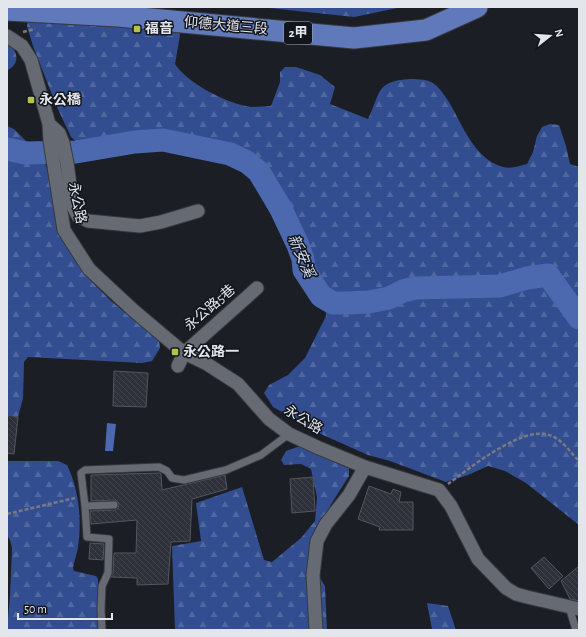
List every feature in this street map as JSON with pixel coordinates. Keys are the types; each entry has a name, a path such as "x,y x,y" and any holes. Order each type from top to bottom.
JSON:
{"main road":[{"name":"仰德大道三段","path":"116,11 354,38 426,30 476,7"},
{"name":"2甲","path":"7,10 116,11"}],"street":[{"path":"7,36 22,46 31,60 50,124 59,133 63,143 73,206 78,216 88,221 140,226 161,222 198,211"},
{"name":"永公路","path":"50,124 50,142 64,230 89,269 133,310 184,352 207,364 238,384 270,419 289,434 365,467 439,490"},
{"name":"永公路5巷","path":"184,352 257,288"},
{"path":"178,366 184,352"},
{"path":"316,630 313,575 317,541 326,524 349,495 365,467"},
{"path":"439,490 451,506 478,559 506,588 516,594 574,608"}],"lane":[{"path":"102,630 100,609 102,586 108,573 109,539 86,537 85,506 81,474 85,470 159,467 167,471 172,478 184,480 226,470 261,455 289,434"},
{"path":"85,506 114,505"},
{"path":"574,608 576,630"}],"path":[{"path":"439,490 505,444 516,439 537,434 543,433 555,437 579,460"},
{"path":"7,514 83,496"}],"green space":[{"path":"260,7 402,7 354,17"},
{"path":"28,21 178,29 180,35 175,64 181,71 209,92 232,102 252,107 271,106 280,82 280,72 285,67 296,67 320,75 335,87 330,104 368,119 378,95 390,82 410,79 429,81 436,86 449,102 464,130 477,149 493,163 506,168 527,164 533,152 537,136 542,127 550,124 559,125 570,164 579,167 579,525 526,483 505,471 488,466 468,475 446,482 390,461 368,455 323,435 273,407 264,393 269,385 288,375 305,358 326,316 324,286 312,269 304,242 265,173 251,156 224,147 178,137 151,133 122,140 84,145 78,143 71,137 56,105 33,46 27,26"},
{"path":"7,41 15,53 16,60 12,68 7,71"},
{"path":"7,126 14,129 43,158 52,183 64,241 76,261 93,283 110,300 155,335 159,340 160,348 152,361 142,363 28,357 24,362 23,398 18,417 7,415"},
{"path":"303,445 349,468 349,476 330,506 330,510 311,563 325,586 327,630 175,630 172,546 201,541 196,503 242,487 264,560 272,562 301,538 315,521 317,497 311,469 301,464 284,465 281,460 286,451"},
{"path":"7,461 58,461 67,465 77,494 80,526 78,547 73,568 74,571 96,576 98,579 99,630 7,630 12,548 7,535"},
{"path":"427,603 448,606 456,630 428,630 432,629"}],"shaded area":[{"path":"107,423 116,424 113,451 105,451"}],"building":[{"path":"114,371 148,373 146,407 113,406"},
{"path":"7,415 18,417 14,454 7,453"},
{"path":"160,473 162,490 225,475 227,489 192,499 190,541 171,542 168,584 137,585 137,578 111,577 113,573 114,553 136,553 137,520 91,524 90,511 115,510 119,505 118,502 114,500 91,501 91,475"},
{"path":"313,477 315,511 292,513 290,479"},
{"path":"369,486 391,494 393,489 401,492 399,502 413,502 413,530 379,530 380,527 358,519"},
{"path":"90,543 104,544 103,560 89,559"},
{"path":"544,557 563,576 549,589 531,568"},
{"path":"579,566 579,601 570,599 561,581"}],"waterway":[{"name":"新安溪","path":"7,149 25,153 76,152 135,142 163,140 230,154 247,162 259,172 281,209 298,245 303,259 304,270 321,296 333,303 369,302 389,298 403,291 415,288 500,286 527,278 548,275 579,318"},
{"name":"新安溪","path":"575,314 579,313"}],"place":[{"name":"福音","path":"137,29"},
{"name":"永公橋","path":"31,100"},
{"name":"永公路一","path":"175,352"}]}
